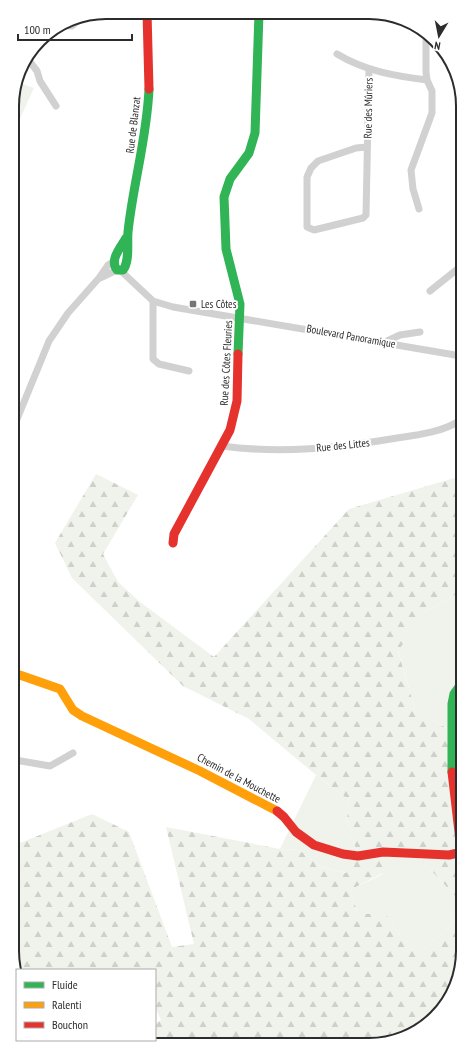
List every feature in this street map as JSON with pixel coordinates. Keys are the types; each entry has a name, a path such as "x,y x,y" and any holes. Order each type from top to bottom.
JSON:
{"street":[{"name":"Rue de Blanzat","path":"19,415 49,341 68,313 99,278 108,265 117,265 126,238 147,118 149,77 147,19"},
{"name":"Rue des Côtes Fleuries","path":"173,543 174,534 230,430 237,401 240,304 226,249 224,196 230,179 249,153 255,133 259,19"},
{"path":"337,54 352,63 369,69 427,80"},
{"path":"419,208 413,189 411,170 432,113 432,91 427,80 426,56"},
{"path":"31,63 38,71 40,81 56,106"},
{"name":"Rue des Mûriers","path":"367,147 356,148 318,161 311,168 307,177 307,227 314,230 363,218 366,215 369,69"},
{"name":"Rue de Blanzat","path":"126,238 127,261"},
{"path":"117,265 125,269 127,261"},
{"path":"127,261 134,282"},
{"path":"117,265 143,293 153,301 153,359 159,364 189,371"},
{"path":"430,291 456,270"},
{"name":"Boulevard Panoramique","path":"153,301 173,307 456,355"},
{"path":"385,342 400,335 420,332"},
{"name":"Rue des Littes","path":"222,446 240,448 323,449 425,433 456,423"},
{"name":"Chemin de la Mouchette","path":"19,675 60,688 73,710 82,716 200,771 276,811 284,817 296,832 314,845 358,856 383,852 456,853"},
{"name":"Chemin de la Mouchette","path":"456,691 452,704 451,731 452,773 456,807"},
{"path":"19,761 50,766 74,754"}],"green space":[{"path":"22,84 34,88 19,121 19,101"},
{"path":"96,474 138,495 103,554 118,582 140,602 214,657 349,509 456,477 456,594 425,612 398,651 415,709 451,731 454,694 456,695 456,897 415,853 383,852 383,873 350,890 358,914 386,914 404,940 422,951 454,922 456,910 456,956 453,973 438,1004 426,1016 402,1031 391,1035 369,1038 156,1038 156,1023 161,1020 156,1009 156,969 21,969 19,951 19,843 92,814 129,832 172,947 194,944 166,827 280,849 299,850 322,867 346,873 358,856 347,820 349,800 316,775 249,719 183,686 72,578 55,543"},
{"path":"456,594 456,694 451,731 415,709 398,650 425,612"},
{"path":"316,775 349,800 347,820 358,856 347,873 322,867 299,850 280,849"},
{"path":"383,852 415,853 456,897 454,922 422,951 404,940 386,914 358,914 350,890 383,874"}],"traffic: fast":[{"path":"238,354 240,304 226,249 224,197 230,179 249,153 255,133 259,19"},
{"path":"126,238 115,258 114,262 117,270 123,270 127,262 130,214 146,125 149,89"},
{"path":"452,772 452,704 456,691"}],"traffic: slow":[{"path":"19,675 60,689 73,710 82,716 200,771 277,811"}],"traffic: jam":[{"path":"147,19 149,89"},
{"path":"173,543 174,534 230,430 237,401 238,354"},
{"path":"452,772 456,806"},
{"path":"277,811 296,832 314,845 343,854 358,856 383,852 449,855 456,853"}],"place":[{"name":"Les Côtes","path":"193,304"}]}
